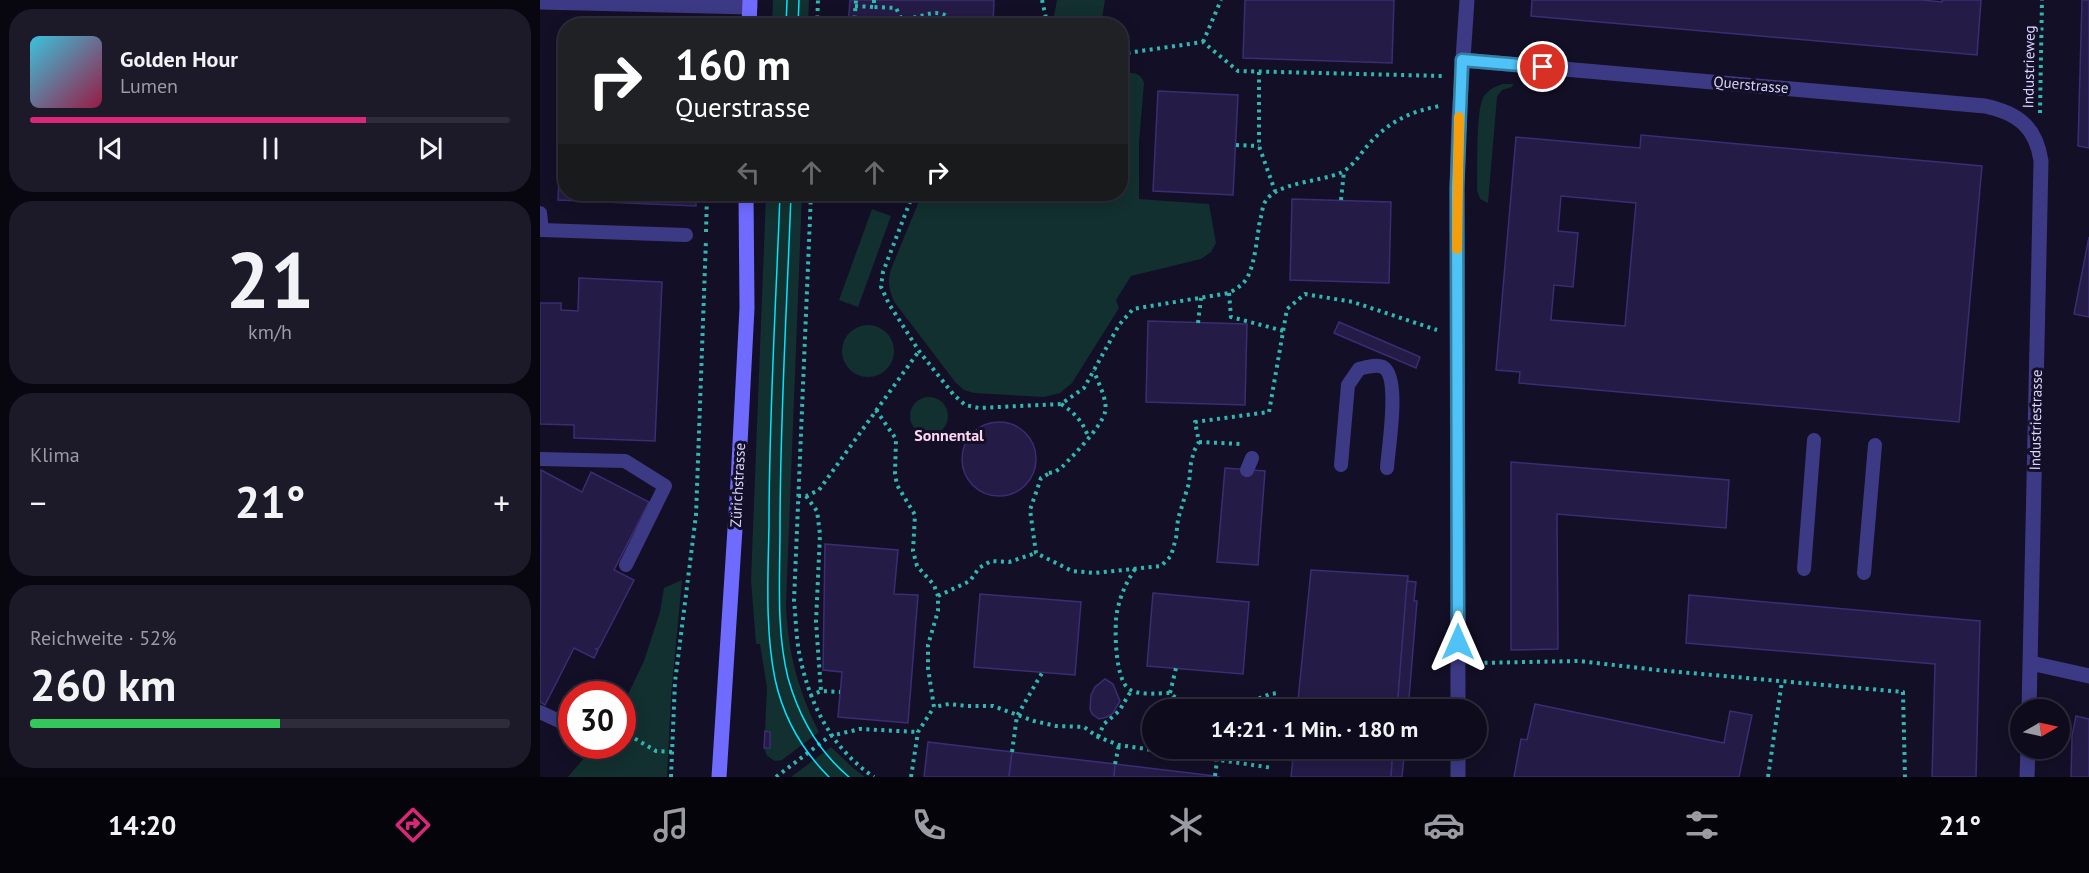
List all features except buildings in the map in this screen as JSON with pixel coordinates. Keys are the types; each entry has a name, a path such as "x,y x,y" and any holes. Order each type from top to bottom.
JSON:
{"main road":[{"name":"Zürichstrasse","path":"719,777 747,308 746,201"}],"street":[{"path":"1458,699 1457,188 1462,60 1467,0"},
{"path":"540,2 750,4"},
{"name":"Querstrasse","path":"1462,60 1985,106 2016,117 2031,132"},
{"name":"Industriestrasse","path":"2030,699 2041,161 2036,140 2031,132"},
{"path":"2031,663 2089,676"},
{"path":"1458,759 1458,777"},
{"path":"2027,777 2028,759"}],"lane":[{"path":"540,213 541,231 686,235"},
{"path":"1341,465 1348,385 1359,369 1372,366 1383,368 1390,375 1393,390 1387,468"},
{"path":"1804,569 1814,440"},
{"path":"1864,573 1875,445"},
{"path":"540,459 625,461 665,486 626,565"},
{"path":"540,712 558,720"}],"path":[{"path":"817,18 818,0"},
{"path":"854,18 855,0"},
{"path":"874,0 874,7"},
{"path":"1042,0 1046,18 1054,18"},
{"path":"1203,42 1221,0"},
{"name":"Industrieweg","path":"2031,132 2040,117 2042,0"},
{"path":"855,6 896,8 901,18"},
{"path":"912,18 924,14 940,13 949,15 951,18"},
{"path":"1128,53 1203,42 1238,71 1443,76"},
{"path":"1259,72 1259,146 1275,192"},
{"path":"908,201 883,272 881,287 889,304 919,351 964,405 979,408 1061,404 1084,388 1119,325 1133,309 1229,293 1239,287 1247,279 1264,202 1275,192 1344,171 1353,164 1371,141 1402,116 1420,109 1441,106"},
{"path":"1236,145 1259,146"},
{"path":"1341,200 1344,171"},
{"path":"670,777 675,682 696,515 707,201"},
{"path":"811,201 794,601 799,656 810,696 830,736 851,761 874,777"},
{"path":"1229,293 1231,317 1284,331"},
{"path":"939,596 970,580 979,568 991,561 1009,562 1036,553 1072,571 1095,573 1161,566 1171,556 1178,519 1189,483 1191,463 1199,442 1195,422 1269,412 1287,309 1305,294 1353,302 1441,332"},
{"path":"1198,323 1201,298"},
{"path":"798,496 806,496 819,490 919,351"},
{"path":"1036,553 1030,510 1041,478 1062,467 1100,424 1106,411 1094,370"},
{"path":"1061,404 1074,412 1089,436"},
{"path":"876,410 896,439 895,474 897,485 915,515 913,551 917,566 934,585 939,596 938,611 928,645 928,668 934,707 918,732 911,777"},
{"path":"1199,442 1256,445 1250,464"},
{"path":"806,496 817,511 820,534 816,622 821,691"},
{"path":"1136,569 1125,584 1116,614 1118,666 1125,686 1131,691 1170,693 1177,699"},
{"path":"1458,663 1579,661 1904,692 1905,777"},
{"path":"1170,693 1176,668"},
{"path":"1012,752 1017,716 1042,673"},
{"path":"1768,777 1782,681"},
{"path":"810,696 821,691 840,692"},
{"path":"1098,737 1104,724 1119,711 1131,691"},
{"path":"1258,699 1279,693"},
{"path":"934,707 949,704 993,706 1017,716 1056,726 1084,727 1098,737 1119,745 1142,749"},
{"path":"776,777 830,736 860,729 918,732"},
{"path":"636,739 656,751 672,752"},
{"path":"1115,764 1119,745"},
{"path":"1206,759 1273,768"},
{"path":"1215,776 1217,761"}],"green space":[{"path":"773,0 809,0 808,18 772,18"},
{"path":"1057,0 1105,0 1102,18 1054,18"},
{"path":"1128,73 1141,76 1144,83 1139,142 1139,199 1209,204 1216,243 1211,252 1201,259 1131,276 1116,300 1119,308 1072,383 1060,393 1044,397 974,393 964,390 956,383 895,303 889,282 891,269 919,201 1128,201"},
{"path":"1503,84 1513,84 1512,87 1502,90 1497,97 1488,203 1480,199 1477,190 1479,114 1484,96 1492,88"},
{"path":"766,201 802,201 786,605 795,671 819,732 782,760 775,761 767,756 764,748 770,747 770,732 765,731 767,688 760,644 756,644 751,580"},
{"path":"872,209 891,216 858,307 839,300"},
{"path":"863,325 873,325 882,329 890,337 894,351 890,365 882,373 873,377 863,377 854,373 846,365 842,356 842,346 846,337 854,329"},
{"path":"929,397 942,403 948,416 942,429 929,435 916,429 910,416 916,403"},
{"path":"682,580 671,696 667,777 568,777 583,759 636,759 634,681 644,661 660,612 664,588"},
{"path":"831,747 865,777 791,777"}],"tram line":[{"path":"786,18 787,0"},
{"path":"798,18 799,0"},
{"path":"780,201 770,442 768,622 775,679 788,719 810,756 829,777"},
{"path":"791,201 781,445 780,623 788,678 804,720 819,745 849,777"}],"slow traffic":[{"path":"1457,249 1459,117"}],"district":[{"name":"Sonnental","path":"949,435"}],"route":[{"path":"1458,642 1457,188 1462,60 1543,67"}]}
